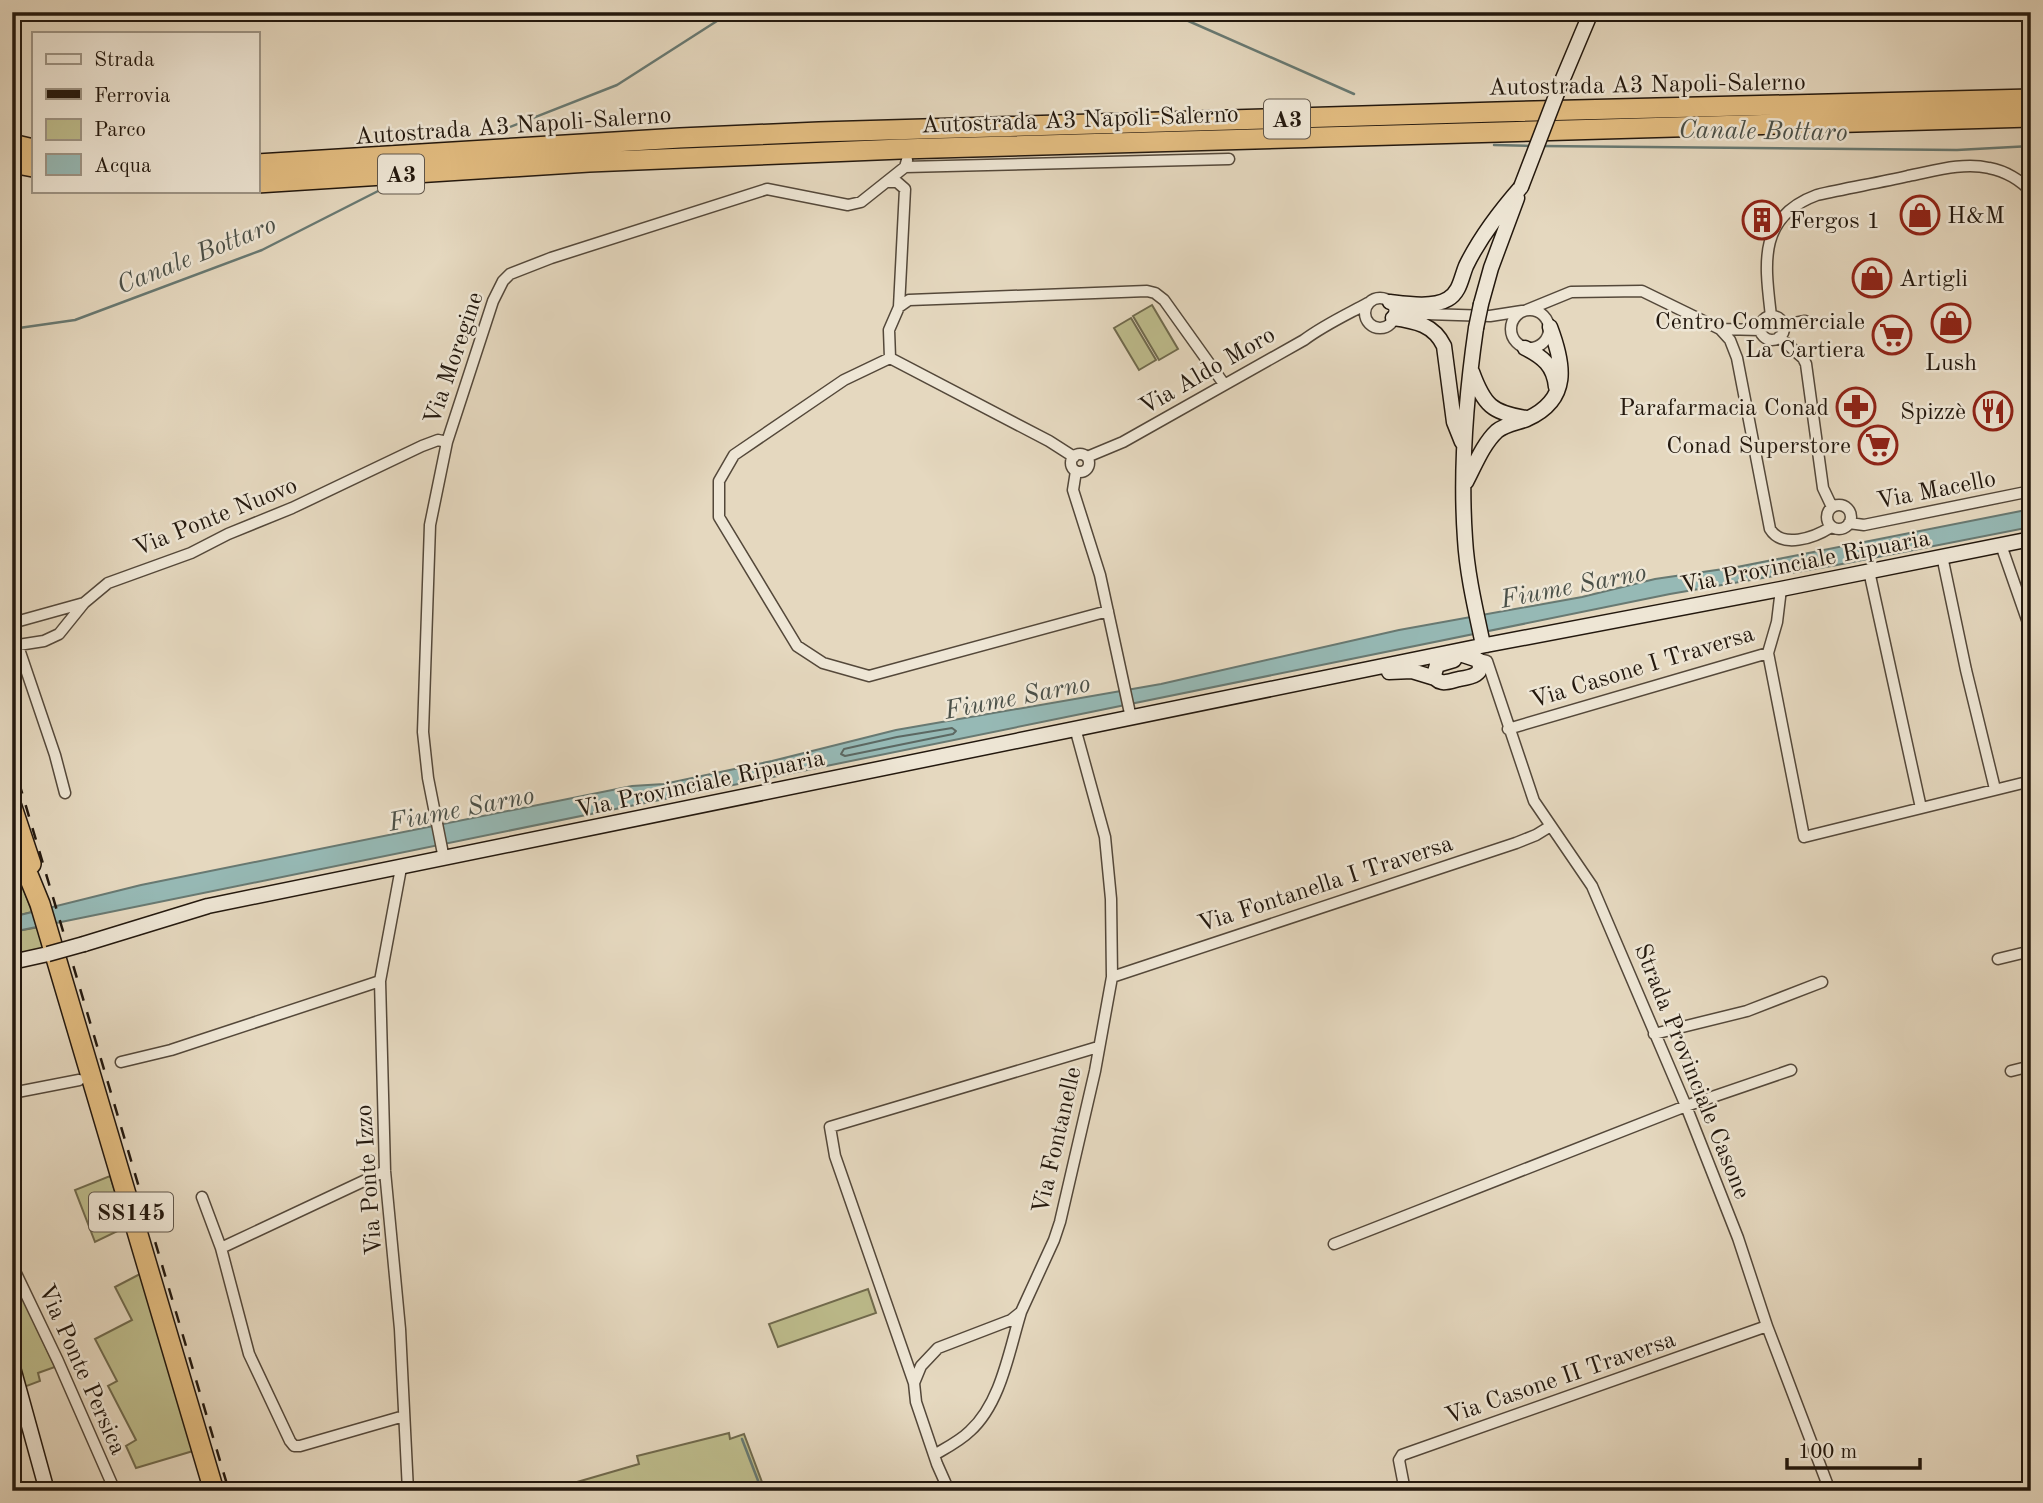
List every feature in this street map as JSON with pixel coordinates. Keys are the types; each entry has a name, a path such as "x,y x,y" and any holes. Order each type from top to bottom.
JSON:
{"highway":[{"name":"Autostrada A3 Napoli-Salerno","path":"259,164 680,138 832,132 2031,99"},
{"name":"Autostrada A3 Napoli-Salerno","path":"259,183 589,162 862,150 2031,117"},
{"path":"12,144 32,149"},
{"path":"12,163 32,167"},
{"path":"12,172 32,175"},
{"path":"12,807 34,874 38,898"},
{"name":"SS145","path":"12,847 38,898 214,1491"},
{"path":"12,864 38,898"}],"main road":[{"path":"1579,12 1581,33"},
{"path":"1481,659 1465,539 1464,486 1464,446 1476,328 1485,310 1491,268 1559,88 1591,12"},
{"path":"1393,311 1447,299 1457,291 1478,245 1521,187"},
{"path":"1393,311 1435,332 1444,346 1454,422 1464,446"},
{"path":"1464,486 1483,448 1494,434 1548,405 1556,392 1562,368 1558,347 1549,324"},
{"path":"1525,348 1546,361 1554,376 1556,392"},
{"path":"1470,368 1479,391 1489,405 1509,415 1528,418"},
{"name":"Via Provinciale Ripuaria","path":"1360,672 1412,671 1444,682 1505,643 2031,539"},
{"path":"1435,678 1434,668 1455,652"},
{"name":"Via Provinciale Ripuaria","path":"12,962 84,944 208,906 1130,715 1455,652 1481,659"},
{"name":"Via Provinciale Ripuaria","path":"1439,663 1481,659"},
{"path":"12,1364 47,1491"}],"street":[{"name":"Via Moregine","path":"444,859 423,732 430,526 447,442 493,301 503,281 510,274 551,258 767,189 848,205 862,202 906,163 1229,159"},
{"path":"1770,316 1765,263 1767,247 1772,232 1782,217 1805,199 1970,166 1989,167 2003,172 2024,184 2031,192"},
{"path":"886,182 897,182 905,190 899,307 889,330 890,359"},
{"path":"1513,338 1512,323 1525,310 1580,290 1642,291 1720,329 1734,348 1770,529 1780,540 1789,541 1824,532 1832,527"},
{"path":"899,307 909,299 1147,291 1164,300 1223,384"},
{"path":"1370,324 1365,312 1368,303 1380,298 1393,311 1525,310 1542,314 1549,324"},
{"path":"1485,310 1525,348 1536,348 1545,342 1556,299"},
{"name":"Via Aldo Moro","path":"1087,457 1124,442 1304,340 1325,325 1368,303"},
{"path":"1346,316 1383,327 1393,311"},
{"path":"1720,329 1760,330 1768,339 1779,337 1784,331 1784,325 1778,317 1770,316 1762,323 1760,330"},
{"path":"1784,325 1805,321"},
{"path":"1779,337 1803,358 1805,364 1823,488 1832,507"},
{"path":"890,359 1074,457 1082,454 1087,457 1088,467 1084,471 1076,471"},
{"path":"890,359 844,380 734,455 719,481 719,517 797,646 823,663 869,676 1108,611"},
{"name":"Via Ponte Nuovo","path":"15,646 44,641 59,634 99,589 123,576 191,552 292,508 422,446 438,440 447,442"},
{"path":"1074,457 1071,465 1076,471 1073,490 1108,611 1130,715"},
{"name":"Via Macello","path":"1849,523 1864,525 2031,491"},
{"path":"1840,505 1847,509 1850,515 1849,523 1839,529 1832,527 1827,517 1832,507 1840,505"},
{"path":"2001,545 2031,631"},
{"path":"1942,556 1995,789"},
{"path":"1869,571 1921,808"},
{"name":"Via Casone I Traversa","path":"1508,729 1768,653 1777,622 1781,589"},
{"path":"12,623 84,603"},
{"path":"15,646 55,755 65,793"},
{"path":"1768,653 1804,836 2031,781"},
{"name":"Strada Provinciale Casone","path":"1481,659 1534,801 1549,827 1592,886 1686,1106 1738,1238 1767,1326 1830,1491"},
{"name":"Via Fontanelle","path":"934,1455 969,1432 984,1416 1000,1379 1021,1312 1054,1240 1112,977 1111,899 1105,837 1075,728"},
{"name":"Via Fontanella I Traversa","path":"1112,977 1516,843 1549,827"},
{"name":"Via Ponte Izzo","path":"401,868 380,981 385,1171 400,1329 408,1491"},
{"path":"1997,959 2031,951"},
{"path":"121,1062 172,1050 380,981"},
{"path":"1654,1034 1746,1011 1822,982"},
{"path":"949,1491 934,1455 916,1402 914,1383 835,1156 830,1127 1098,1047"},
{"path":"2011,1072 2031,1066"},
{"path":"1334,1244 1686,1106 1791,1070"},
{"path":"12,1093 79,1080"},
{"path":"221,1248 385,1171"},
{"path":"202,1197 221,1248 249,1354 294,1446 404,1416"},
{"name":"Via Ponte Persica","path":"12,1265 115,1491"},
{"path":"914,1383 921,1366 938,1348 1011,1320 1021,1312"},
{"name":"Via Casone II Traversa","path":"1405,1491 1399,1460 1402,1455 1767,1326"}],"green space":[{"path":"1152,305 1178,349 1159,360 1133,316"},
{"path":"1131,318 1156,360 1139,370 1114,328"},
{"path":"12,878 23,887 32,912 12,917"},
{"path":"39,927 46,948 12,955 12,932"},
{"path":"110,1176 126,1227 95,1242 75,1190"},
{"path":"140,1274 193,1451 136,1468 126,1446 136,1440 108,1386 117,1381 95,1339 132,1320 115,1287"},
{"path":"12,1275 55,1367 38,1373 40,1381 24,1387 12,1343"},
{"path":"868,1289 876,1313 778,1347 769,1324"},
{"path":"729,1433 730,1439 744,1434 765,1490 546,1491 639,1464 637,1456"}],"water":[{"name":"Fiume Sarno","path":"2031,509 2031,527 1670,594 12,932 12,917 141,885 632,786 664,784 896,730 1161,684 1399,630 1582,597 1655,579 1737,567"}],"waterway":[{"name":"Canale Bottaro","path":"492,134 617,85 731,12"},
{"name":"Canale Bottaro","path":"1168,12 1354,94"},
{"name":"Canale Bottaro","path":"1494,145 1531,146"},
{"name":"Canale Bottaro","path":"1541,146 1957,150 2031,146"},
{"name":"Canale Bottaro","path":"12,329 75,320 262,250 384,188"},
{"path":"742,1439 762,1491"}],"railway":[{"path":"12,759 229,1491"}],"place":[{"name":"H&M","path":"1920,215"},
{"name":"Fergos 1","path":"1762,220"},
{"name":"Artigli","path":"1872,278"},
{"name":"Lush","path":"1951,323"},
{"name":"Centro Commerciale La Cartiera","path":"1892,335"},
{"name":"Parafarmacia Conad","path":"1856,407"},
{"name":"Spizzè","path":"1993,411"},
{"name":"Conad Superstore","path":"1878,445"}]}
